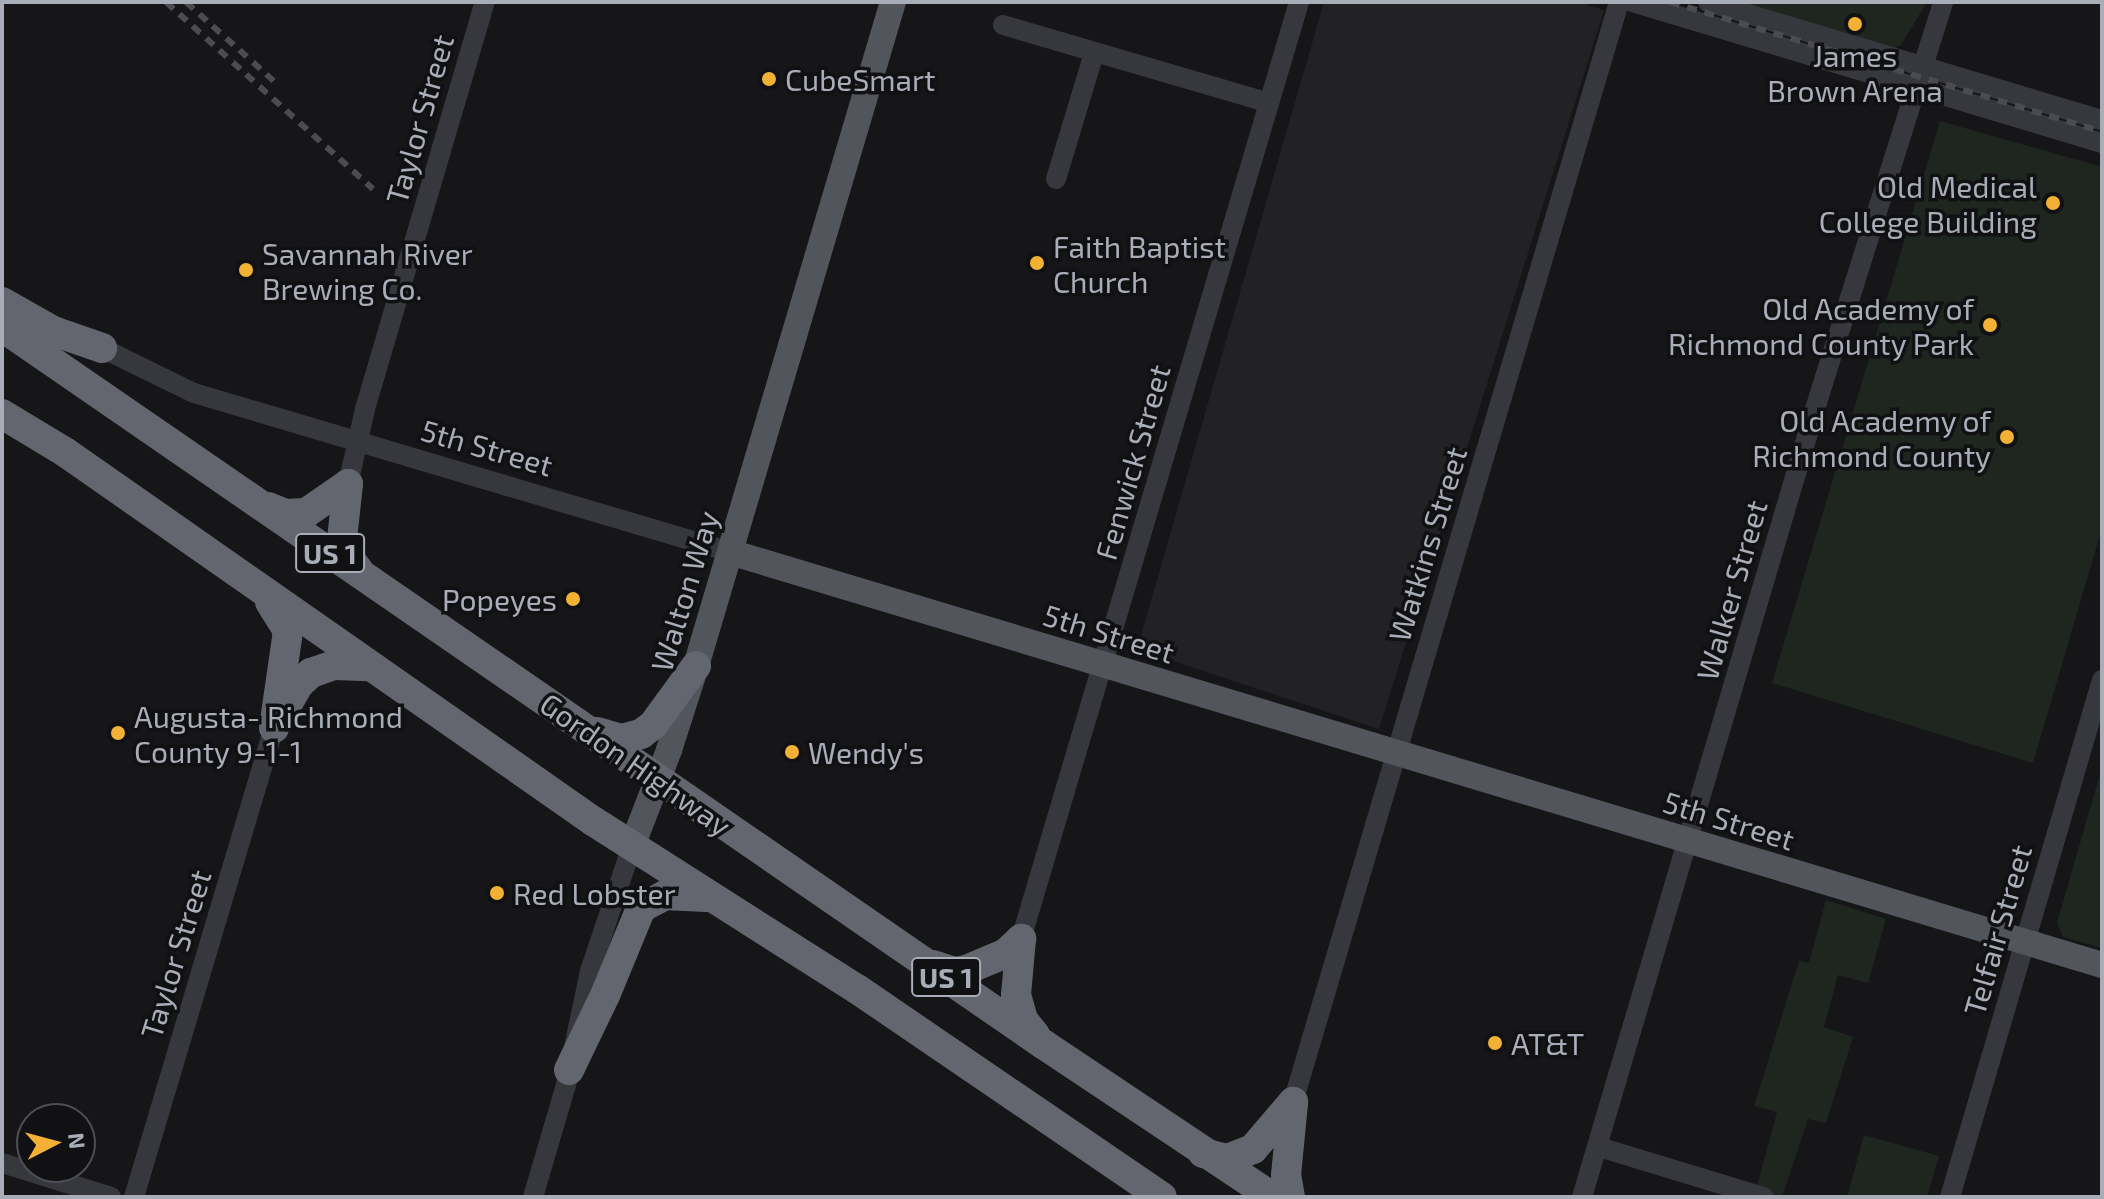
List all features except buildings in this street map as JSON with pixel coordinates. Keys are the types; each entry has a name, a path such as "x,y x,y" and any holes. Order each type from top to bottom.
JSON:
{"highway":[{"path":"2,302 53,331 102,348"},
{"name":"Gordon Highway","path":"2,327 1043,1044 1272,1197"},
{"name":"US 1","path":"9,423 65,452 263,594 632,846 857,989 1162,1197"},
{"path":"255,501 285,514 306,513 348,484"},
{"path":"348,484 341,548 369,581"},
{"path":"263,594 288,631 274,728"},
{"path":"274,728 298,685 311,673 347,663 369,666"},
{"path":"575,722 611,738 633,738 653,725 696,666"},
{"path":"569,1070 641,908 650,900 675,893 710,898"},
{"path":"923,961 954,972 966,970 1006,953 1021,939"},
{"path":"1021,939 1018,1007 1023,1020 1043,1044"},
{"path":"1203,1153 1227,1159 1253,1149 1293,1102"},
{"path":"1290,1197 1286,1175 1293,1102"},
{"path":"1061,1131 1116,1182 1138,1197"}],"main road":[{"name":"Walton Way","path":"632,846 696,666 893,2"},
{"name":"5th Street","path":"730,552 2102,965"}],"street":[{"name":"Taylor Street","path":"348,484 485,2"},
{"name":"Fenwick Street","path":"1021,939 1299,2"},
{"name":"Watkins Street","path":"1293,1102 1619,2"},
{"path":"1632,2 2102,143"},
{"path":"1708,2 2102,120"},
{"name":"Walker Street","path":"1582,1197 1943,2"},
{"path":"1003,25 1269,103"},
{"path":"1056,179 1094,53"},
{"name":"5th Street","path":"102,348 194,393 730,552"},
{"name":"Telfair Street","path":"1950,1197 2102,680"},
{"name":"Taylor Street","path":"134,1197 274,728"},
{"name":"Walton Way","path":"533,1197 569,1070 590,971 632,846"},
{"path":"1599,1147 1764,1197"},
{"path":"2,1163 111,1197"}],"shaded area":[{"path":"1324,2 1578,2 1604,10 1379,729 1137,649"},
{"name":"James Brown Arena","path":"1723,2 1927,2 1901,45 1894,48"},
{"name":"Old Academy of Richmond County Park","path":"1940,121 2102,167 2102,528 2033,763 1772,683"},
{"path":"2102,767 2102,948 2063,937 2057,923"},
{"path":"1826,900 1886,919 1868,983 1838,975 1824,1027 1853,1037 1826,1123 1808,1119 1782,1197 1754,1197 1777,1112 1754,1106 1799,961 1809,963"},
{"path":"1864,1135 1939,1156 1927,1197 1847,1197"}],"railway":[{"path":"166,2 373,189"},
{"path":"186,2 277,84"},
{"path":"1670,2 2102,132"}],"place":[{"name":"James Brown Arena","path":"1855,24"},
{"name":"CubeSmart","path":"769,79"},
{"name":"Old Medical College Building","path":"2053,203"},
{"name":"Faith Baptist Church","path":"1037,263"},
{"name":"Savannah River Brewing Co.","path":"246,270"},
{"name":"Old Academy of Richmond County Park","path":"1990,325"},
{"name":"Old Academy of Richmond County","path":"2007,437"},
{"name":"Popeyes","path":"573,599"},
{"name":"Augusta- Richmond County 9-1-1","path":"118,733"},
{"name":"Wendy's","path":"792,752"},
{"name":"Red Lobster","path":"497,893"},
{"name":"AT&T","path":"1495,1043"}]}
